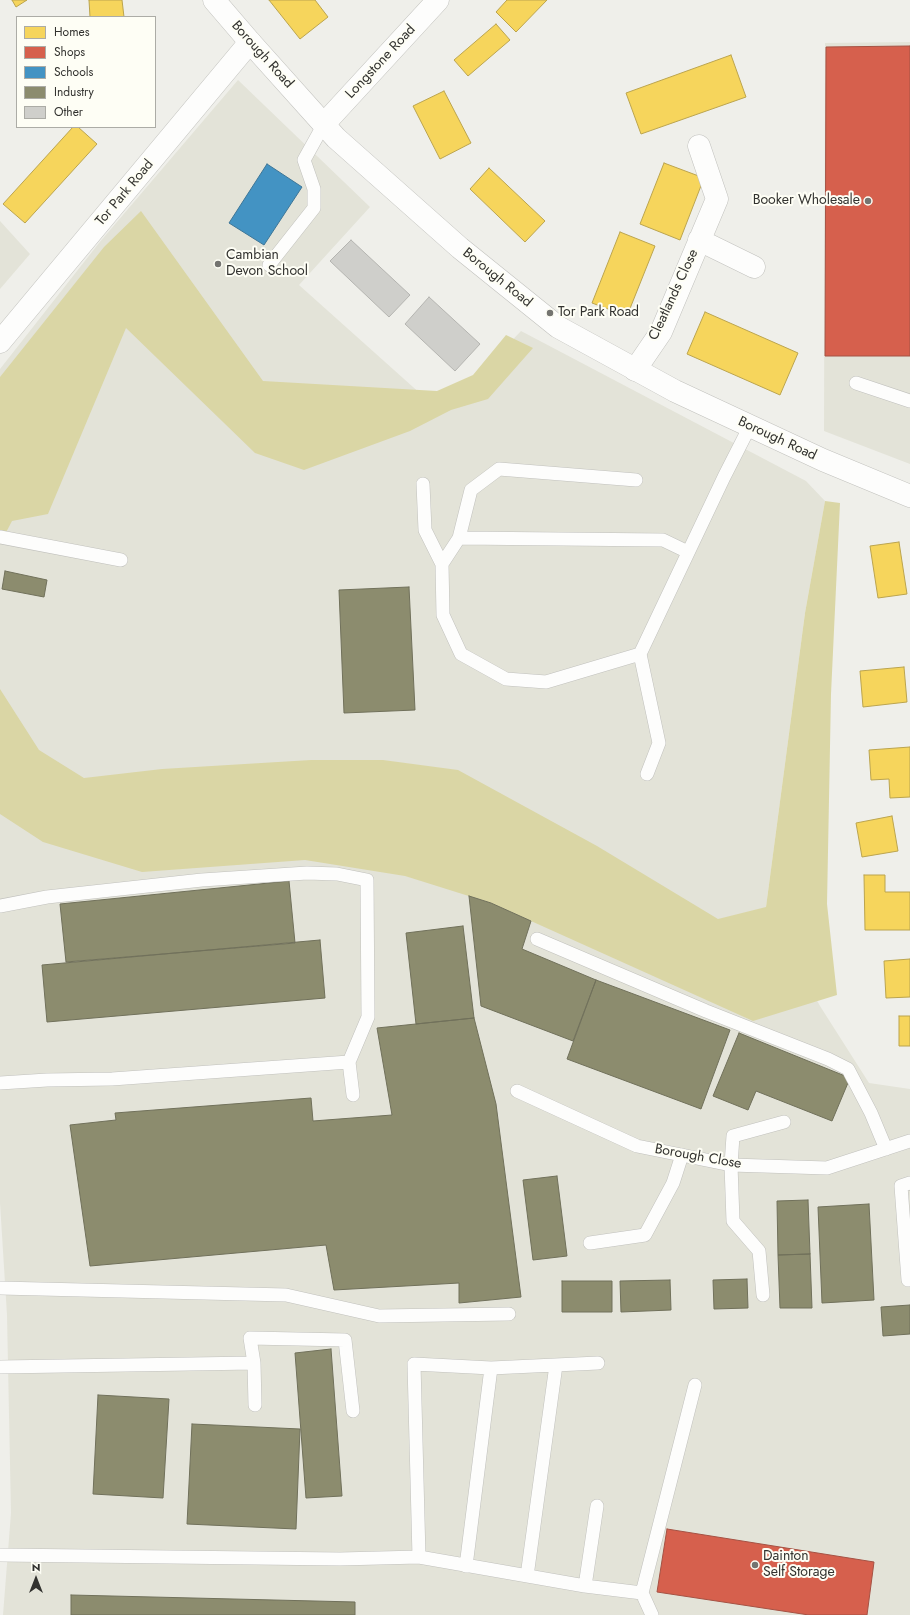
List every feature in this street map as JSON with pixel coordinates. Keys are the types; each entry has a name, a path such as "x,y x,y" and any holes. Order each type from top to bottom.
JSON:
{"main road":[{"name":"Borough Road","path":"214,0 336,138 460,248 558,327 675,392 823,460 910,496"},
{"name":"Longstone Road","path":"324,124 438,0"},
{"name":"Tor Park Road","path":"0,342 250,42"},
{"name":"Cleatlands Close","path":"636,370 660,332 717,199 699,146"},
{"name":"Cleatlands Close","path":"699,240 754,267"}],"lane":[{"path":"269,265 314,208 314,189 304,160 324,124"},
{"path":"856,383 910,401"},
{"path":"647,774 659,743 640,654 750,426"},
{"path":"442,564 459,538 471,490 500,469 636,480"},
{"path":"423,484 425,530 442,564 443,615 461,654 506,679 546,682 640,654"},
{"path":"0,537 121,560"},
{"path":"459,538 663,540 688,552"},
{"path":"0,906 46,897 202,880 307,873 337,874 367,880 368,1017 349,1062 352,1095"},
{"path":"537,940 706,1011 828,1059 848,1069 871,1113 886,1149"},
{"path":"0,1083 46,1080 112,1079 349,1062"},
{"name":"Borough Close","path":"517,1091 637,1146 731,1164 827,1168 910,1141"},
{"path":"762,1295 759,1251 733,1221 731,1164 733,1136 784,1122"},
{"path":"590,1243 645,1235 673,1183 682,1155"},
{"path":"908,1280 900,1186 910,1183"},
{"path":"0,1288 286,1295 379,1316 509,1314"},
{"path":"255,1405 254,1363 250,1338 345,1340 352,1411"},
{"path":"418,1557 414,1364 491,1368 598,1362"},
{"path":"0,1366 254,1363"},
{"path":"527,1576 556,1365"},
{"path":"466,1566 491,1368"},
{"path":"652,1615 642,1593 695,1385"},
{"path":"585,1586 597,1506"},
{"path":"0,1555 332,1559 418,1557 585,1586 642,1593"}],"shaded area":[{"name":"Booker Wholesale","path":"910,42 910,464 824,431 825,43"},
{"path":"238,80 370,207 299,285 432,404 478,376 521,331 806,481 825,501 805,613 766,907 820,1006 869,1083 910,1089 910,1615 3,1615 11,1513 7,1315 0,1203 0,369 99,243"},
{"path":"141,211 263,381 437,391 473,375 506,335 533,348 488,399 451,410 410,431 304,470 255,453 126,328 48,514 12,521 0,544 0,377 104,247"},
{"path":"0,221 30,254 0,289"},
{"path":"825,501 840,503 831,694 827,904 837,995 753,1021 491,903 405,876 305,860 142,872 43,842 0,814 0,689 39,750 84,778 162,769 311,760 383,760 458,770 597,846 718,919 766,907 805,613"}],"building: Homes":[{"path":"12,0 27,0 16,7"},
{"path":"89,0 122,0 124,16 90,16"},
{"path":"269,0 315,0 328,17 300,39"},
{"path":"507,0 547,0 516,32 496,12"},
{"path":"496,24 510,40 468,76 454,60"},
{"path":"731,55 746,97 641,134 626,93"},
{"path":"444,91 471,143 440,159 413,106"},
{"path":"72,128 79,128 97,144 25,223 3,204"},
{"path":"664,163 704,178 680,240 640,224"},
{"path":"489,168 545,221 525,242 470,189"},
{"path":"620,232 655,246 627,316 592,303"},
{"path":"705,312 798,353 780,395 687,354"},
{"path":"899,542 907,594 878,598 870,546"},
{"path":"904,667 907,702 863,707 860,671"},
{"path":"910,747 910,797 890,798 889,779 871,780 869,750"},
{"path":"892,816 898,851 862,857 856,823"},
{"path":"864,875 885,875 885,892 910,892 910,930 865,930"},
{"path":"910,959 910,997 886,998 884,961"},
{"path":"899,1016 910,1016 910,1046 899,1046"}],"building: Shops":[{"name":"Booker Wholesale","path":"910,46 910,356 825,356 826,47"},
{"path":"667,1529 874,1562 867,1615 809,1615 657,1592"}],"building: Schools":[{"path":"267,164 302,187 264,245 229,223"}],"building: Industry":[{"path":"5,571 47,580 44,597 2,589"},
{"path":"409,587 415,710 344,713 339,590"},
{"path":"289,881 295,943 66,962 60,904"},
{"path":"469,896 491,903 531,921 522,949 596,980 573,1041 481,1006"},
{"path":"463,926 474,1018 416,1024 406,933"},
{"path":"320,940 325,998 47,1022 42,965"},
{"path":"596,980 730,1030 701,1109 567,1059"},
{"path":"474,1018 496,1104 521,1297 459,1303 459,1283 334,1290 326,1245 90,1266 70,1125 116,1120 115,1113 311,1098 313,1121 392,1115 377,1028"},
{"path":"739,1033 850,1078 832,1121 756,1091 748,1110 713,1096"},
{"path":"557,1176 567,1256 533,1260 523,1180"},
{"path":"808,1200 810,1254 778,1255 777,1201"},
{"path":"869,1204 874,1300 822,1303 818,1207"},
{"path":"810,1254 812,1308 780,1308 778,1255"},
{"path":"747,1279 748,1308 714,1309 713,1280"},
{"path":"670,1280 671,1310 621,1312 620,1281"},
{"path":"562,1281 612,1281 612,1312 562,1312"},
{"path":"910,1305 910,1334 883,1336 881,1307"},
{"path":"331,1349 342,1496 306,1498 295,1353"},
{"path":"98,1395 169,1399 163,1498 93,1494"},
{"path":"192,1424 300,1429 296,1529 187,1524"},
{"path":"71,1595 355,1602 355,1615 71,1615"}],"building: Other":[{"path":"351,240 410,295 389,317 330,261"},
{"path":"429,297 480,344 455,371 405,324"}],"place":[{"name":"Booker Wholesale","path":"868,201"},
{"name":"Cambian Devon School","path":"218,264"},
{"name":"Tor Park Road","path":"550,313"},
{"name":"Dainton Self Storage","path":"755,1565"}]}
